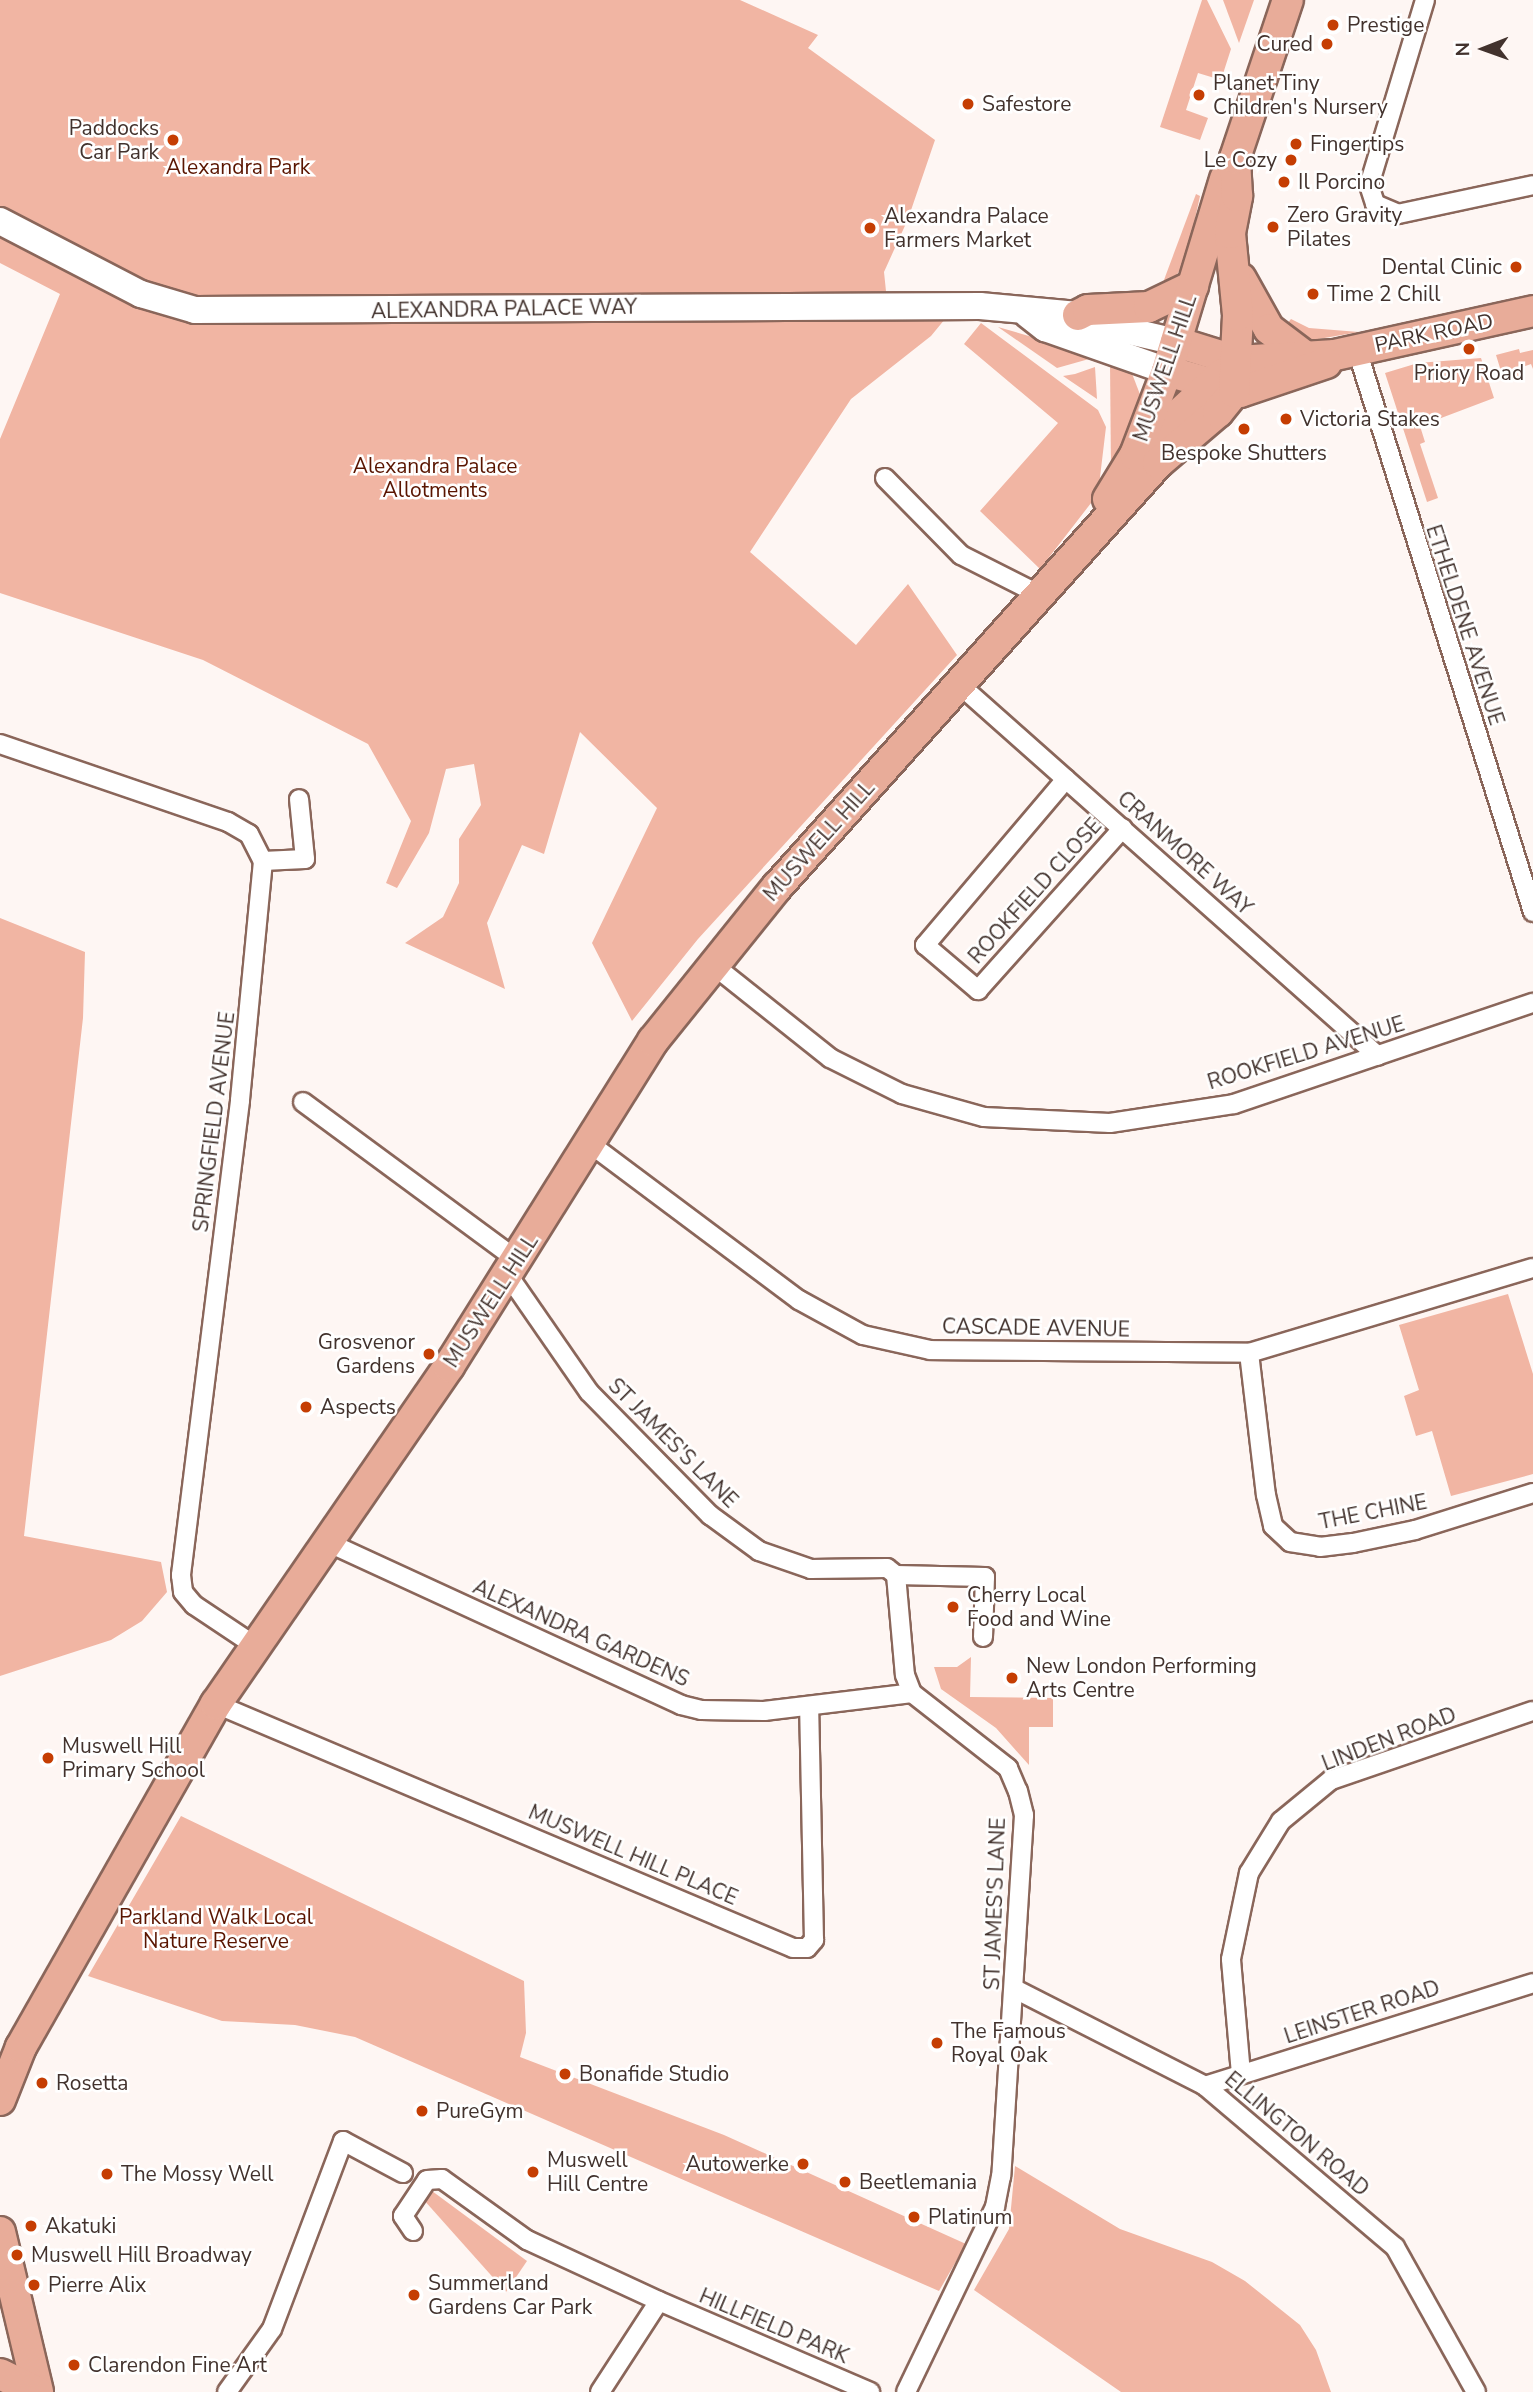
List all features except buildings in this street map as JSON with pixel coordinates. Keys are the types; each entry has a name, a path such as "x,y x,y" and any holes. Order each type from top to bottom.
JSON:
{"main road":[{"path":"1135,455 1222,388 1226,356 1238,315 1230,253 1236,158 1288,0"},
{"name":"MUSWELL HILL","path":"1069,566 1135,455 1167,371 1218,194 1236,158"},
{"path":"1230,253 1260,318 1302,354"},
{"path":"1078,315 1087,310 1149,307 1193,286"},
{"name":"PARK ROAD","path":"1226,356 1346,353 1533,311"},
{"path":"1176,342 1226,356"},
{"name":"PARK ROAD","path":"1222,388 1321,368 1346,353"},
{"path":"1167,371 1201,368 1226,356"},
{"path":"1167,371 1222,388"},
{"name":"MUSWELL HILL","path":"0,2100 21,2047 216,1704 513,1268 653,1041 712,964 1158,463 1218,412 1222,388"},
{"path":"0,2232 13,2301 37,2392"},
{"path":"0,2333 13,2301"},
{"path":"0,2374 37,2392"}],"street":[{"path":"1425,0 1369,184 1376,204 1398,214 1533,186"},
{"name":"ALEXANDRA PALACE WAY","path":"0,222 141,294 195,310 922,304 1027,314 1078,315 1086,321 1176,342"},
{"name":"ALEXANDRA PALACE WAY","path":"1027,314 1045,328 1167,371"},
{"name":"ETHELDENE AVENUE","path":"1346,353 1366,384 1533,912"},
{"path":"885,478 961,555 1042,596"},
{"name":"CRANMORE WAY","path":"961,686 1378,1056"},
{"path":"0,744 228,822 248,834 263,862 305,859 299,799"},
{"name":"ROOKFIELD CLOSE","path":"1066,779 925,945 978,990 1122,828"},
{"name":"SPRINGFIELD AVENUE","path":"254,1645 194,1605 183,1592 181,1575 240,1101 263,862"},
{"name":"ROOKFIELD AVENUE","path":"712,964 830,1058 902,1094 984,1118 1110,1123 1234,1104 1533,1003"},
{"path":"303,1102 513,1268"},
{"name":"CASCADE AVENUE","path":"589,1143 799,1300 863,1335 930,1350 1249,1353 1533,1268"},
{"name":"ST JAMES'S LANE","path":"513,1268 589,1392 709,1515 760,1551 811,1569 887,1568 896,1575 985,1577 983,1637"},
{"name":"THE CHINE","path":"1249,1353 1266,1495 1273,1525 1290,1542 1320,1547 1353,1543 1415,1530 1533,1493"},
{"name":"ALEXANDRA GARDENS","path":"327,1542 681,1705 727,1712 809,1706 912,1693"},
{"path":"896,1575 905,1675 912,1693"},
{"name":"ST JAMES'S LANE","path":"910,2390 995,2207 1015,1989 1024,1815 1008,1768 912,1693"},
{"name":"MUSWELL HILL PLACE","path":"216,1704 793,1948 807,1948 814,1940 809,1706"},
{"name":"LINDEN ROAD","path":"1241,2074 1231,1959 1249,1873 1280,1821 1331,1780 1533,1711"},
{"name":"LEINSTER ROAD","path":"1205,2086 1533,1983"},
{"name":"ELLINGTON ROAD","path":"1015,1989 1205,2086 1395,2247 1476,2392"},
{"path":"227,2392 272,2329 343,2141 403,2173"},
{"name":"HILLFIELD PARK","path":"413,2231 403,2216 427,2180 442,2179 527,2240 659,2301 870,2392"},
{"path":"600,2392 659,2301"}],"green space":[{"path":"0,0 740,0 818,35 808,48 935,140 908,219 884,272 889,320 945,319 931,336 851,399 750,552 856,645 908,584 957,655 698,939 632,1021 592,943 657,808 580,732 544,854 522,845 487,923 505,989 405,943 443,917 459,883 459,839 481,805 474,764 446,769 429,833 397,888 386,883 411,821 368,744 203,660 0,593 0,439 60,294 0,263"},
{"path":"1202,0 1207,0 1231,49 1221,80 1198,73 1186,110 1208,118 1200,140 1160,127"},
{"path":"1223,0 1254,0 1239,43"},
{"path":"1196,194 1200,196 1186,260 1168,289 1161,288"},
{"path":"1291,319 1309,328 1359,332 1307,341 1282,330"},
{"path":"981,323 1098,410 1106,427 1098,494 1040,569 980,511 1058,423 964,344"},
{"path":"998,327 1090,354 1089,359 1057,368"},
{"path":"1519,349 1520,353 1533,350 1533,369 1531,364 1517,369 1519,376 1504,381 1496,355"},
{"path":"1481,358 1494,398 1420,426 1425,442 1420,444 1438,498 1427,502 1385,373 1418,363"},
{"path":"1110,362 1131,371 1141,397 1140,410 1111,472"},
{"path":"1095,367 1097,399 1063,376 1075,374"},
{"path":"0,918 85,952 83,1018 24,1536 161,1562 167,1592 142,1621 111,1640 0,1676"},
{"path":"1508,1294 1533,1374 1533,1474 1451,1496 1432,1431 1416,1436 1404,1396 1419,1390 1399,1325"},
{"path":"971,1657 970,1697 1053,1698 1053,1727 1029,1727 1029,1765 996,1728 941,1689 934,1667 957,1667"},
{"name":"Parkland Walk Local Nature Reserve","path":"181,1816 524,1981 526,2033 520,2057 724,2135 966,2244 939,2291 355,2037 295,2025 222,2021 88,1976"},
{"path":"1015,2166 1120,2229 1212,2262 1245,2281 1300,2325 1316,2350 1331,2392 1121,2392 974,2290 1009,2229"},
{"path":"432,2191 527,2261 506,2292 423,2199"}],"place":[{"name":"Prestige","path":"1333,25"},
{"name":"Cured","path":"1327,44"},
{"name":"Planet Tiny Children's Nursery","path":"1199,95"},
{"name":"Safestore","path":"968,104"},
{"name":"Paddocks Car Park","path":"173,140"},
{"name":"Fingertips","path":"1296,144"},
{"name":"Le Cozy","path":"1291,160"},
{"name":"Il Porcino","path":"1284,182"},
{"name":"Zero Gravity Pilates","path":"1273,227"},
{"name":"Alexandra Palace Farmers Market","path":"870,228"},
{"name":"Dental Clinic","path":"1516,267"},
{"name":"Time 2 Chill","path":"1313,294"},
{"name":"Priory Road","path":"1469,349"},
{"name":"Victoria Stakes","path":"1286,419"},
{"name":"Bespoke Shutters","path":"1244,429"},
{"name":"Grosvenor Gardens","path":"429,1354"},
{"name":"Aspects","path":"306,1407"},
{"name":"Cherry Local Food and Wine","path":"953,1607"},
{"name":"New London Performing Arts Centre","path":"1012,1678"},
{"name":"Muswell Hill Primary School","path":"48,1758"},
{"name":"The Famous Royal Oak","path":"937,2043"},
{"name":"Bonafide Studio","path":"565,2074"},
{"name":"Rosetta","path":"42,2083"},
{"name":"PureGym","path":"422,2111"},
{"name":"Autowerke","path":"803,2164"},
{"name":"Muswell Hill Centre","path":"533,2172"},
{"name":"The Mossy Well","path":"107,2174"},
{"name":"Beetlemania","path":"845,2182"},
{"name":"Platinum","path":"914,2217"},
{"name":"Akatuki","path":"31,2226"},
{"name":"Muswell Hill Broadway","path":"17,2255"},
{"name":"Pierre Alix","path":"34,2285"},
{"name":"Summerland Gardens Car Park","path":"414,2295"},
{"name":"Clarendon Fine Art","path":"74,2365"}],"park label":[{"name":"Alexandra Park","path":"238,167"},
{"name":"Alexandra Palace Allotments","path":"435,478"}]}
